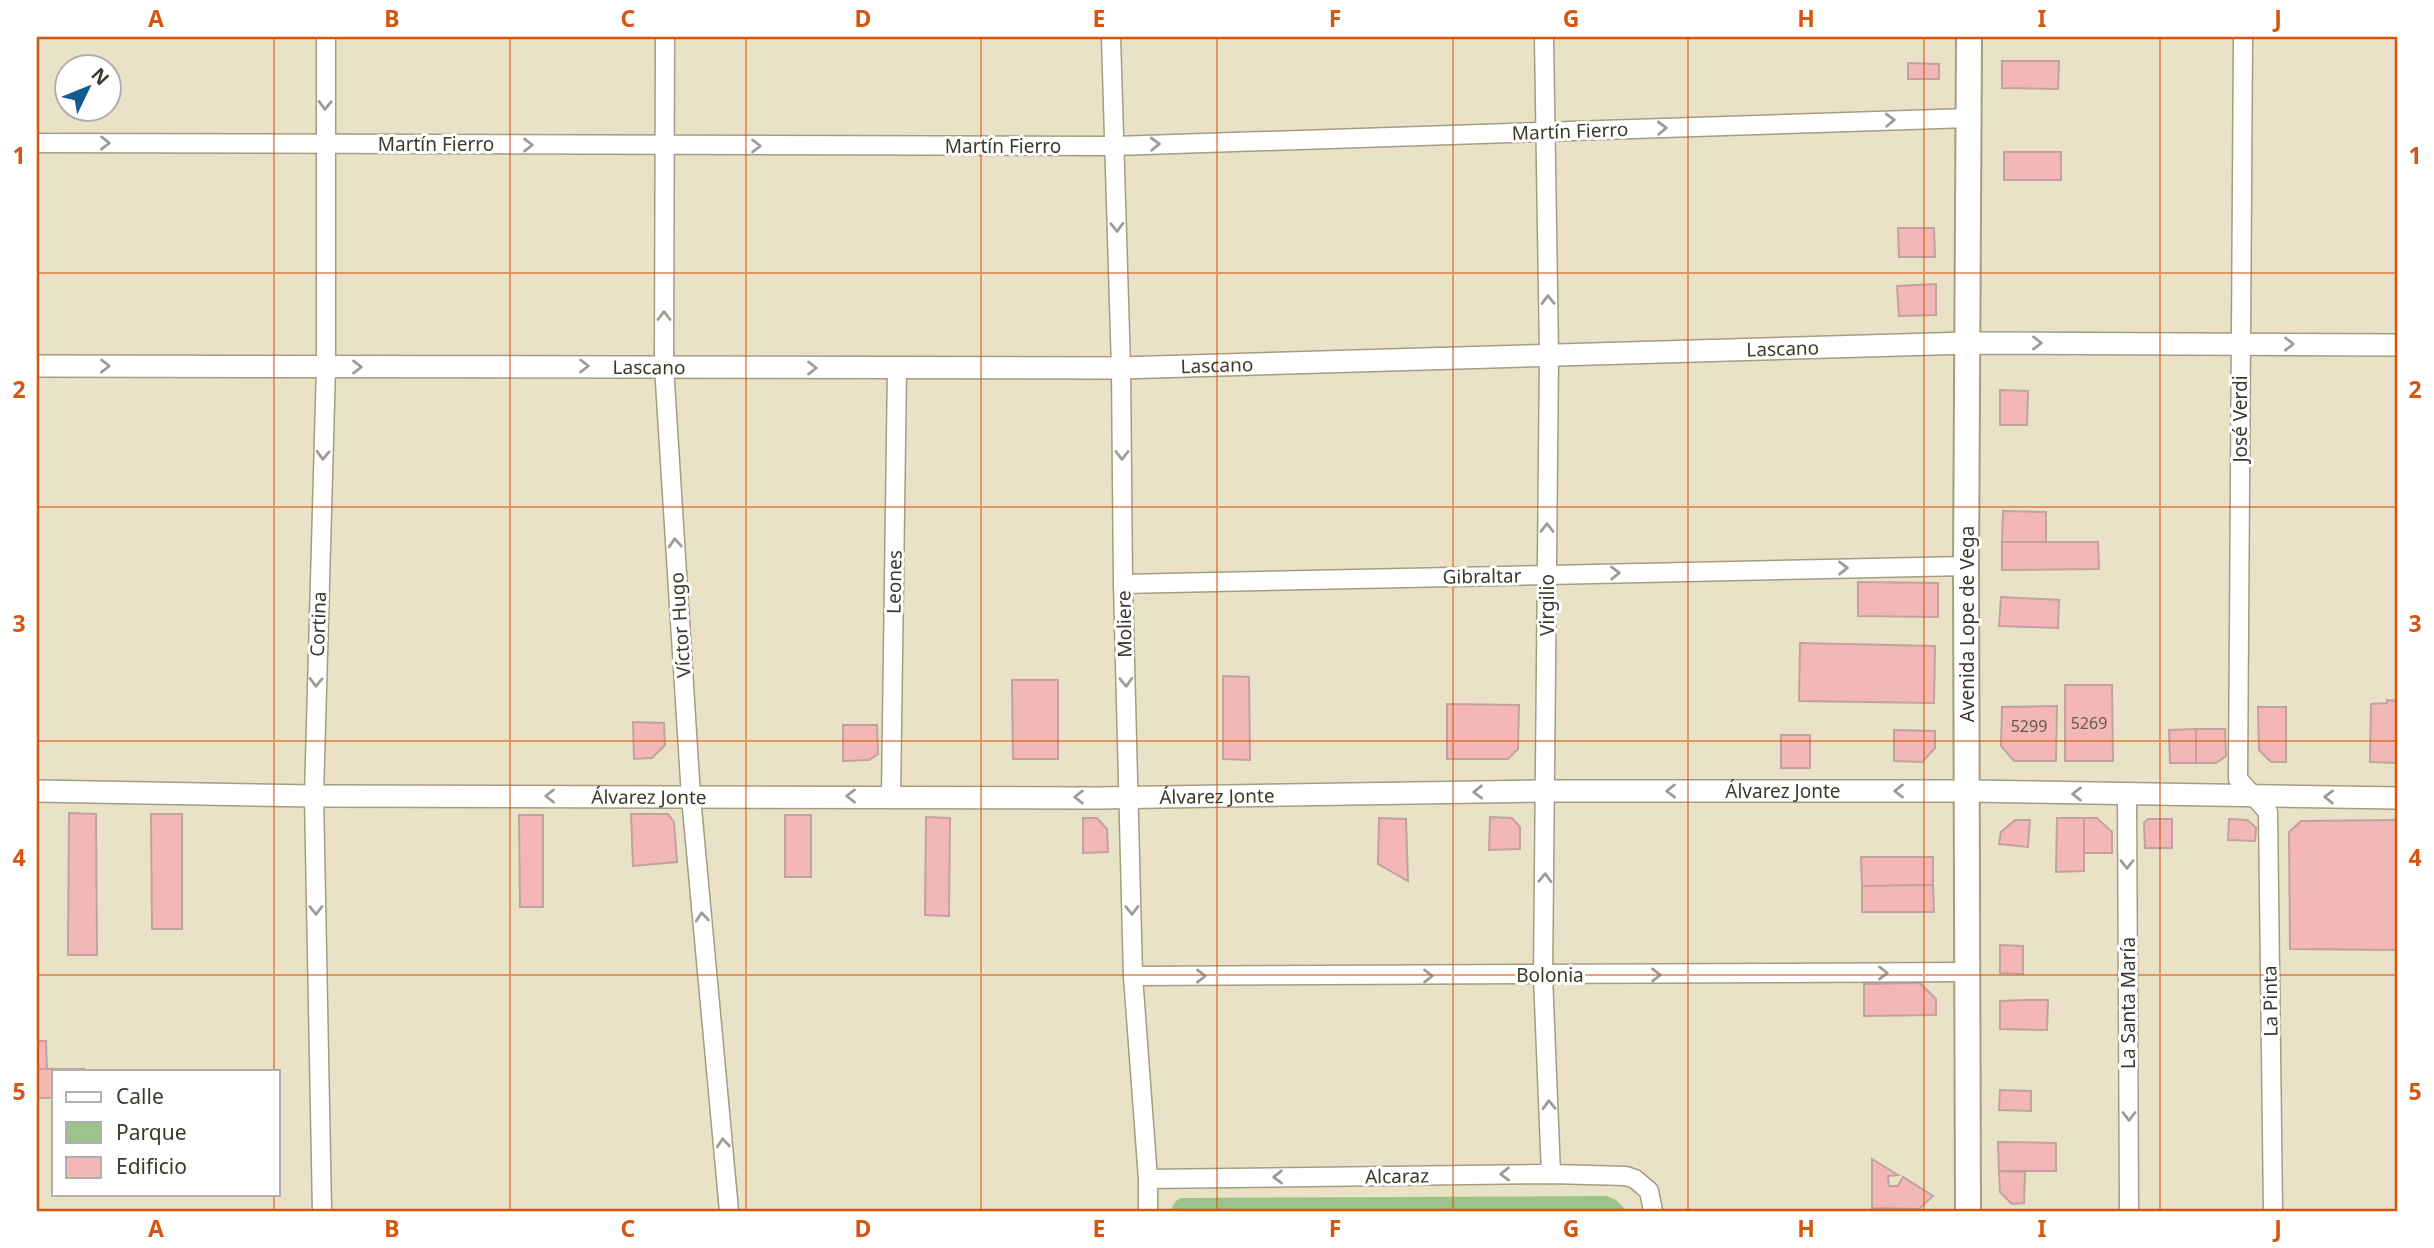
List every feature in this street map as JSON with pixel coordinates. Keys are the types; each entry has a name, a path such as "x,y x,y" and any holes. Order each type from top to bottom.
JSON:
{"main road":[{"name":"Avenida Lope de Vega","path":"1968,1211 1966,566 1969,37"}],"street":[{"name":"Cortina","path":"322,1211 314,796 326,367 326,37"},
{"name":"Víctor Hugo","path":"665,37 664,366 691,797 729,1211"},
{"name":"Moliere","path":"1111,37 1121,368 1123,584 1133,976 1148,1211"},
{"name":"Virgilio","path":"1544,37 1549,354 1543,976 1551,1174"},
{"name":"José Verdi","path":"2243,37 2238,779 2253,796"},
{"name":"Martín Fierro","path":"37,144 1114,146 1969,118"},
{"name":"Lascano","path":"37,366 1121,368 1968,343 2397,345"},
{"name":"Leones","path":"891,796 897,368"},
{"name":"Gibraltar","path":"1123,584 1966,566"},
{"name":"Álvarez Jonte","path":"37,791 314,796 1129,797 1546,791 1967,791 2397,798"},
{"name":"La Santa María","path":"2127,795 2129,1211"},
{"name":"La Pinta","path":"2253,796 2268,812 2273,1211"},
{"name":"Bolonia","path":"1133,976 1966,972"},
{"name":"Alcaraz","path":"1148,1180 1551,1174 1626,1176 1645,1185 1652,1198 1653,1211"}],"green space":[{"path":"1607,1196 1616,1200 1627,1211 1170,1211 1181,1198"}],"building":[{"path":"2002,61 2059,61 2058,89 2002,88"},
{"path":"1908,63 1939,64 1939,79 1908,79"},
{"path":"2004,152 2061,152 2061,180 2004,180"},
{"path":"1898,228 1934,228 1935,257 1899,257"},
{"path":"1936,284 1936,315 1899,316 1897,286"},
{"path":"2000,390 2028,391 2027,425 2000,425"},
{"path":"2003,511 2046,512 2046,543 2002,542"},
{"path":"2002,542 2098,542 2099,569 2002,570"},
{"path":"1858,582 1938,583 1938,617 1858,616"},
{"path":"2001,597 2059,600 2058,628 1999,626"},
{"path":"1800,643 1935,646 1934,703 1799,701"},
{"path":"1223,676 1249,677 1250,760 1223,759"},
{"path":"1012,680 1058,680 1058,759 1013,759"},
{"path":"2065,685 2112,685 2113,761 2065,761"},
{"path":"2387,700 2397,701 2397,763 2370,762 2371,704 2387,703"},
{"path":"1447,704 1519,705 1518,749 1508,759 1447,759"},
{"path":"2057,706 2056,761 2014,761 2001,746 2002,707"},
{"path":"2258,707 2286,707 2286,762 2271,762 2259,750"},
{"path":"633,722 664,723 665,745 652,758 634,759"},
{"path":"843,725 877,725 878,754 869,760 843,761"},
{"path":"2196,729 2225,729 2226,756 2216,763 2196,763"},
{"path":"2196,729 2196,763 2170,763 2169,730"},
{"path":"1894,730 1935,731 1935,748 1922,762 1894,761"},
{"path":"1781,735 1810,735 1810,768 1781,768"},
{"path":"69,813 96,814 97,955 68,955"},
{"path":"151,814 182,814 182,929 152,929"},
{"path":"631,814 668,814 674,822 677,862 633,866"},
{"path":"519,815 543,815 543,907 520,907"},
{"path":"785,815 811,815 811,877 785,877"},
{"path":"926,817 950,818 949,916 925,915"},
{"path":"1490,817 1512,818 1520,827 1520,849 1489,850"},
{"path":"1083,818 1097,818 1107,829 1108,852 1083,853"},
{"path":"1379,818 1406,819 1408,881 1378,864"},
{"path":"2057,818 2084,818 2084,871 2056,872"},
{"path":"2084,818 2097,818 2112,832 2112,853 2084,853"},
{"path":"2148,819 2172,819 2172,848 2145,848 2144,823"},
{"path":"2229,819 2247,820 2252,824 2256,828 2255,841 2228,840"},
{"path":"2015,820 2030,820 2028,847 1999,844 2001,832"},
{"path":"2397,820 2397,950 2290,949 2289,832 2301,821"},
{"path":"1861,857 1933,857 1933,885 1862,886"},
{"path":"1933,885 1934,912 1862,912 1862,886"},
{"path":"2000,945 2023,946 2023,974 2000,973"},
{"path":"1920,983 1936,999 1936,1015 1864,1016 1864,984"},
{"path":"2048,1000 2047,1030 2000,1029 2000,1001"},
{"path":"37,1041 46,1041 47,1069 37,1069"},
{"path":"37,1069 84,1069 52,1070 52,1098 37,1098"},
{"path":"2000,1090 2031,1091 2031,1111 1999,1110"},
{"path":"1998,1142 2056,1143 2056,1171 1999,1171"},
{"path":"1872,1159 1898,1175 1888,1176 1889,1186 1898,1186 1903,1177 1933,1196 1919,1209 1872,1208"},
{"path":"1999,1171 2025,1172 2024,1203 2012,1204 2000,1192"}]}
